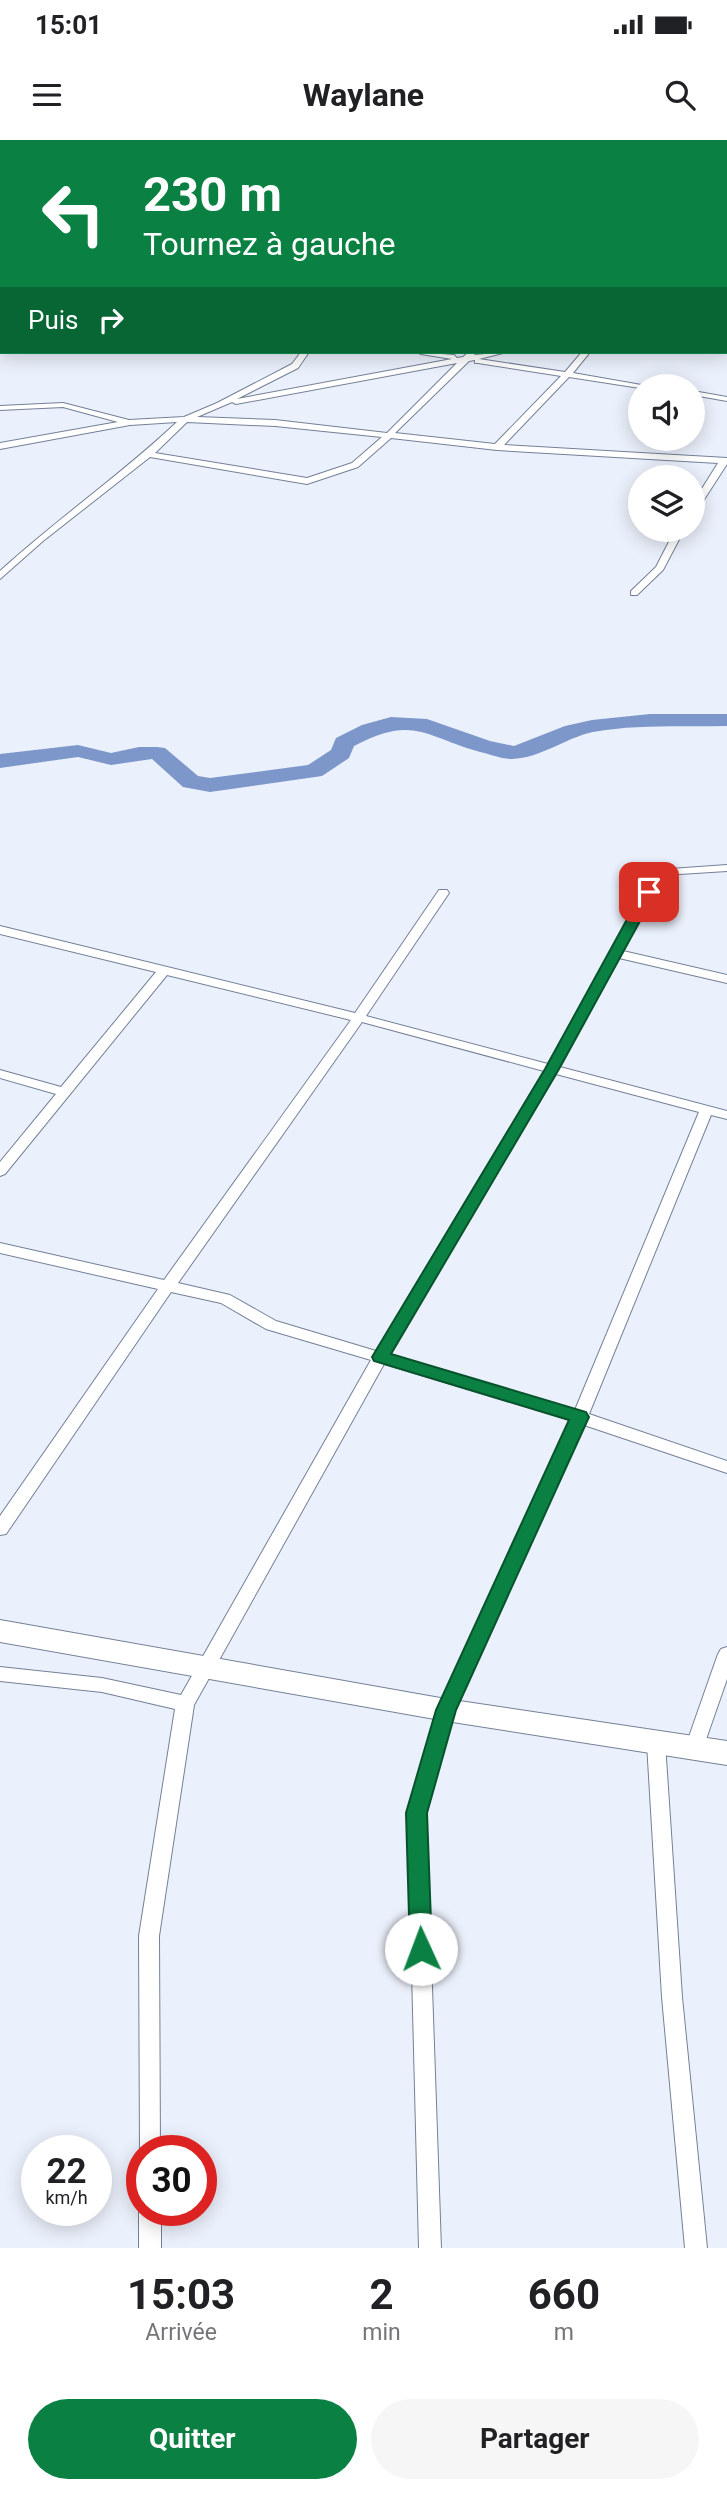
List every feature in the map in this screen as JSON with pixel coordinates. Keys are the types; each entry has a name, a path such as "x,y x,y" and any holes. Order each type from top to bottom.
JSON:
{"main road":[{"path":"0,1631 446,1710 727,1754"}],"street":[{"path":"0,576 40,539 148,454 185,419 220,405 295,366 304,354"},
{"path":"433,354 628,384"},
{"path":"148,454 307,481 342,471 355,464 389,435 470,354"},
{"path":"220,405 492,354"},
{"path":"497,447 584,354"},
{"path":"705,395 727,399"},
{"path":"0,408 63,405 130,422"},
{"path":"0,446 130,422 185,419 275,423 497,447 725,461 705,492"},
{"path":"634,593 660,568 674,542"},
{"path":"150,2135 149,1936 185,1703 380,1357 552,1069 660,872 727,868"},
{"path":"0,1529 61,1435 360,1018 443,893"},
{"path":"0,930 360,1018 727,1115"},
{"path":"615,954 727,979"},
{"path":"0,1171 163,970"},
{"path":"0,1074 64,1092"},
{"path":"430,2248 417,1813 446,1710 580,1417 706,1110"},
{"path":"0,1248 225,1298 271,1325 580,1417 727,1466"},
{"path":"694,1748 727,1654"},
{"path":"0,1674 102,1685 185,1703"},
{"path":"656,1743 672,1997 696,2248"},
{"path":"150,2226 150,2248"}],"waterway":[{"path":"0,761 78,751 111,759 139,753 157,753 191,782 210,785 314,771 341,753 344,743 369,730 391,723 427,725 483,746 514,752 573,731 611,723 727,720"}],"route":[{"path":"421,1949 417,1813 446,1710 580,1417 380,1357 552,1069 649,892"}]}
